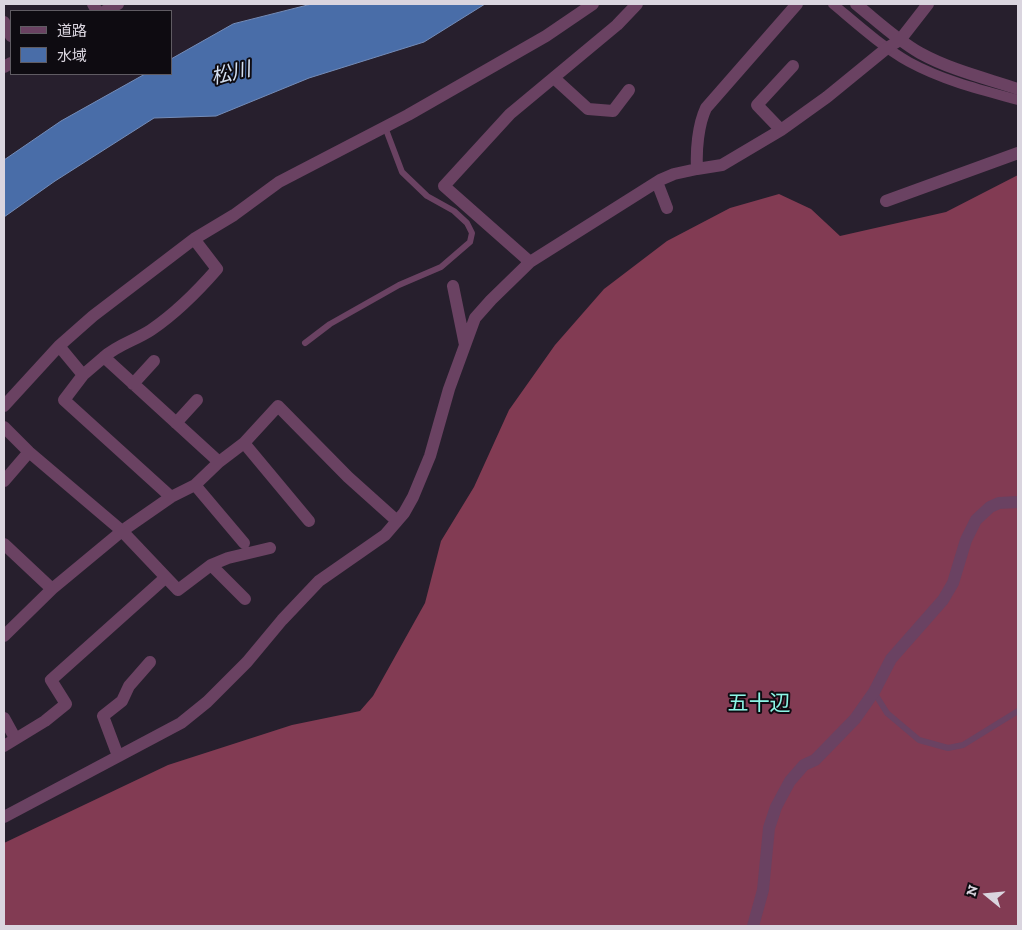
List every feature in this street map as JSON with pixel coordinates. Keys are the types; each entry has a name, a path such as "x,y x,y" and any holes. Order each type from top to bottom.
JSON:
{"street":[{"path":"107,10 118,4"},
{"path":"4,406 59,346 92,316 194,239 234,215 280,182 385,128 546,36 594,4"},
{"path":"530,262 444,186 510,114 617,25 637,4"},
{"path":"697,168 696,158 702,116 706,108 797,4"},
{"path":"833,4 887,48 909,62 954,82 1018,100"},
{"path":"856,4 900,40 920,53 948,66 1018,89"},
{"path":"4,817 181,723 207,702 247,662 282,620 319,581 385,535 397,521 413,496 430,456 449,389 475,318 530,262 657,182 674,174 697,168 722,165 781,130 900,40 928,4"},
{"path":"4,22 10,34"},
{"path":"781,130 757,105 793,66"},
{"path":"554,78 588,109 613,111 629,90"},
{"path":"886,201 1018,153"},
{"path":"657,182 667,208"},
{"path":"171,497 64,400 83,375 104,357 150,331 168,317 196,292 217,269 194,239"},
{"path":"454,286 464,345"},
{"path":"59,346 83,375"},
{"path":"104,357 219,462"},
{"path":"133,384 154,361"},
{"path":"176,423 197,400"},
{"path":"4,636 52,590 122,531 171,497 196,485 219,462 244,443 278,406 348,477 397,521"},
{"path":"4,427 29,452 122,531 178,590 211,565 228,558 270,548"},
{"path":"244,443 309,520"},
{"path":"4,481 29,452"},
{"path":"196,485 244,542"},
{"path":"753,926 763,890 769,828 783,793 797,772 804,765 815,760 855,719 874,692 891,658 943,600 952,583 966,540 976,520 990,507 999,503 1018,502"},
{"path":"4,544 52,590"},
{"path":"211,565 245,599"},
{"path":"4,746 45,721 66,704 51,680 165,578"},
{"path":"118,756 102,716 122,701 129,686 150,662"},
{"path":"4,718 15,738"}],"lane":[{"path":"305,343 330,324 399,285 441,267 470,242 472,233 467,223 454,211 427,196 402,172 385,128"},
{"path":"874,692 887,713 919,740 948,748 964,745 1018,710"}],"shaded area":[{"path":"1018,175 1018,926 4,926 4,843 168,765 292,725 360,711 373,696 425,603 441,541 474,487 509,410 555,345 604,289 667,241 730,208 779,194 811,209 840,236 946,212"}],"water":[{"name":"松川","path":"312,4 485,4 424,42 309,78 216,116 154,118 55,181 4,217 4,160 61,121 143,75 172,75 172,58 233,24"}],"district":[{"name":"五十辺","path":"759,704"}]}
